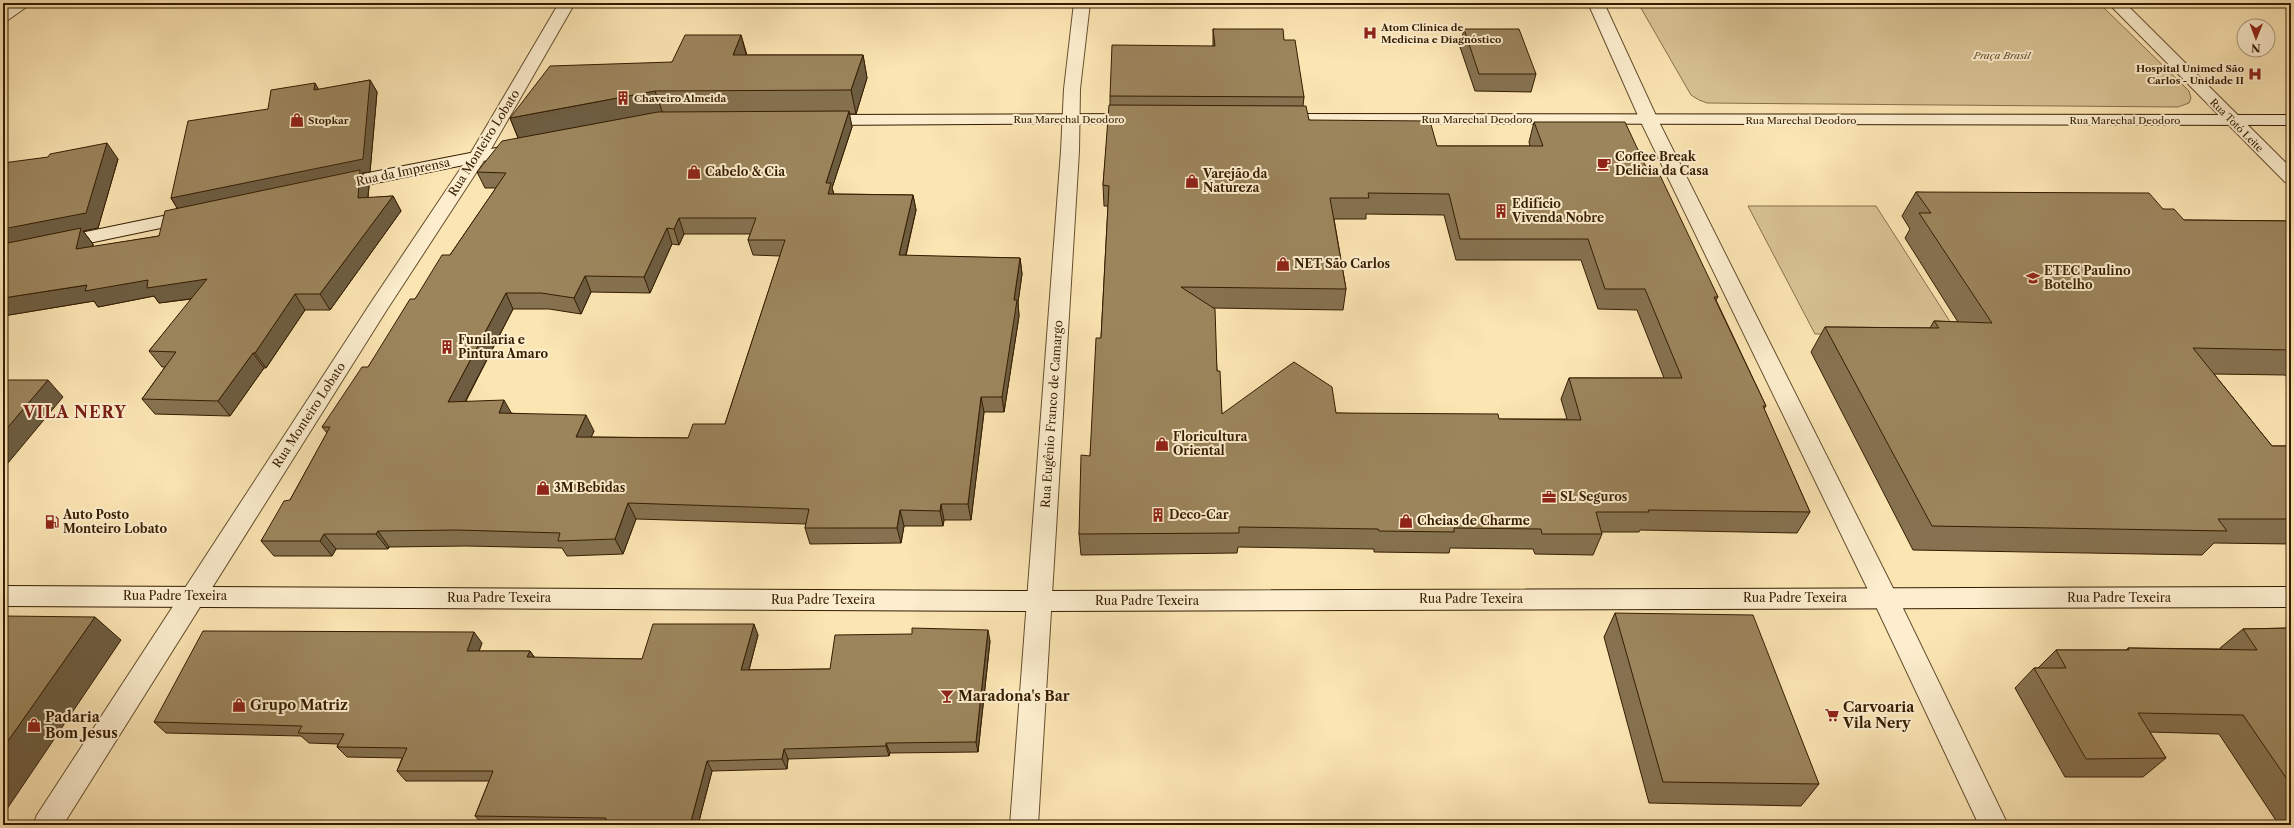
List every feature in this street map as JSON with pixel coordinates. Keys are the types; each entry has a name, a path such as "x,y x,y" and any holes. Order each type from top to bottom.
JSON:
{"main road":[{"path":"3,17 24,3"},
{"name":"Rua Monteiro Lobato","path":"47,825 379,306 478,156 567,3"},
{"name":"Rua Eugênio Franco de Camargo","path":"1024,825 1041,601 1070,151 1070,119 1082,3"},
{"path":"1596,3 1649,120 1885,598 1994,825"},
{"name":"Rua Totó Leite","path":"2116,3 2291,178"},
{"name":"Rua Marechal Deodoro","path":"804,120 1158,119"},
{"name":"Rua Marechal Deodoro","path":"1262,119 2291,120"},
{"name":"Rua da Imprensa","path":"323,188 540,144"},
{"path":"3,255 206,213"},
{"name":"Rua Padre Texeira","path":"3,596 1041,601 2291,597"}],"green space":[{"name":"Praça Brasil","path":"1638,3 2099,3 2189,91 2191,98 2189,103 2178,107 1707,103 1691,95"},
{"path":"1748,206 1876,206 1958,334 1815,334"}],"building":[{"path":"1213,29 1283,29 1284,40 1295,40 1304,97 1110,96 1112,45 1215,46"},
{"path":"1464,29 1519,29 1536,74 1479,74"},
{"path":"685,35 741,35 733,55 863,55 851,90 655,91 510,118 550,66 672,62"},
{"path":"370,80 363,159 171,198 188,121 268,109 271,90 315,83 314,90"},
{"path":"1109,105 1306,106 1309,120 1430,121 1437,146 1543,146 1534,122 1625,122 1646,167 1656,167 1718,297 1714,297 1766,406 1763,406 1810,512 1648,510 1649,512 1596,512 1602,534 1542,534 1541,529 1454,528 1454,532 1379,531 1378,529 1239,527 1239,533 1079,534 1081,455 1090,456 1096,338 1101,338 1109,186 1103,185","holes":["1368,193 1449,194 1460,239 1588,239 1605,289 1645,289 1682,378 1569,378 1581,420 1499,419 1498,414 1336,413 1332,387 1294,362 1222,414 1220,371 1217,371 1215,309 1181,287 1346,289 1330,198 1369,198"]},
{"path":"849,111 826,183 831,183 828,194 913,195 899,255 1020,258 1014,300 1017,300 1002,397 981,397 968,504 941,504 940,511 900,510 897,528 805,528 809,509 628,503 615,539 558,541 560,533 456,530 378,531 376,534 324,534 320,541 261,541 284,501 290,500 330,427 322,427 362,367 368,367 410,299 415,299 442,255 450,255 506,173 477,172 502,141 658,112","holes":["679,218 756,218 748,240 785,240 725,424 693,424 688,438 576,437 586,415 499,413 504,400 448,402 506,293 541,293 574,298 585,276 644,277 667,228 674,229"]},
{"path":"107,143 86,213 3,229 3,163 48,157 50,154"},
{"path":"360,170 358,198 393,196 320,294 295,294 255,353 253,353 218,401 142,399 176,352 149,351 207,279 147,288 148,280 85,291 87,285 3,298 3,244 81,228 76,249 159,236 165,211"},
{"name":"ETEC Paulino Botelho","path":"1916,192 2149,193 2163,209 2174,209 2184,220 2291,221 2291,350 2193,348 2272,446 2291,446 2291,519 2218,519 2227,531 1932,526 1825,327 1939,328 1934,321 1992,323 1919,213 1931,213"},
{"path":"3,380 48,380 3,433"},
{"path":"1615,613 1753,615 1819,784 1663,782"},
{"path":"3,616 95,617 3,748"},
{"path":"653,624 754,624 741,670 830,669 835,635 912,634 912,628 988,630 976,742 886,743 886,746 784,749 782,759 707,761 690,825 604,825 606,818 475,816 493,771 397,771 407,748 337,747 344,734 298,733 302,726 154,722 203,631 474,632 467,651 530,651 527,657 642,659"},
{"path":"2291,628 2291,785 2243,715 2138,713 2166,758 2086,759 2034,668 2066,668 2056,650 2129,650 2128,648 2257,650 2243,629"}],"place":[{"name":"Atom Clínica de Medicina e Diagnóstico","path":"1370,33"},
{"name":"Hospital Unimed São Carlos - Unidade II","path":"2255,74"},
{"name":"Chaveiro Almeida","path":"623,98"},
{"name":"Stopkar","path":"297,120"},
{"name":"Coffee Break Delicia da Casa","path":"1604,164"},
{"name":"Cabelo & Cia","path":"694,172"},
{"name":"Varejão da Natureza","path":"1192,181"},
{"name":"Edifício Vivenda Nobre","path":"1501,211"},
{"name":"NET São Carlos","path":"1283,264"},
{"name":"ETEC Paulino Botelho","path":"2033,278"},
{"name":"Funilaria e Pintura Amaro","path":"447,347"},
{"name":"Floricultura Oriental","path":"1162,444"},
{"name":"3M Bebidas","path":"543,488"},
{"name":"SL Seguros","path":"1549,497"},
{"name":"Deco-Car","path":"1158,515"},
{"name":"Cheias de Charme","path":"1406,521"},
{"name":"Auto Posto Monteiro Lobato","path":"52,522"},
{"name":"Maradona's Bar","path":"947,696"},
{"name":"Grupo Matriz","path":"239,705"},
{"name":"Carvoaria Vila Nery","path":"1832,715"},
{"name":"Padaria Bom Jesus","path":"34,725"}],"district":[{"name":"VILA NERY","path":"75,412"}]}
